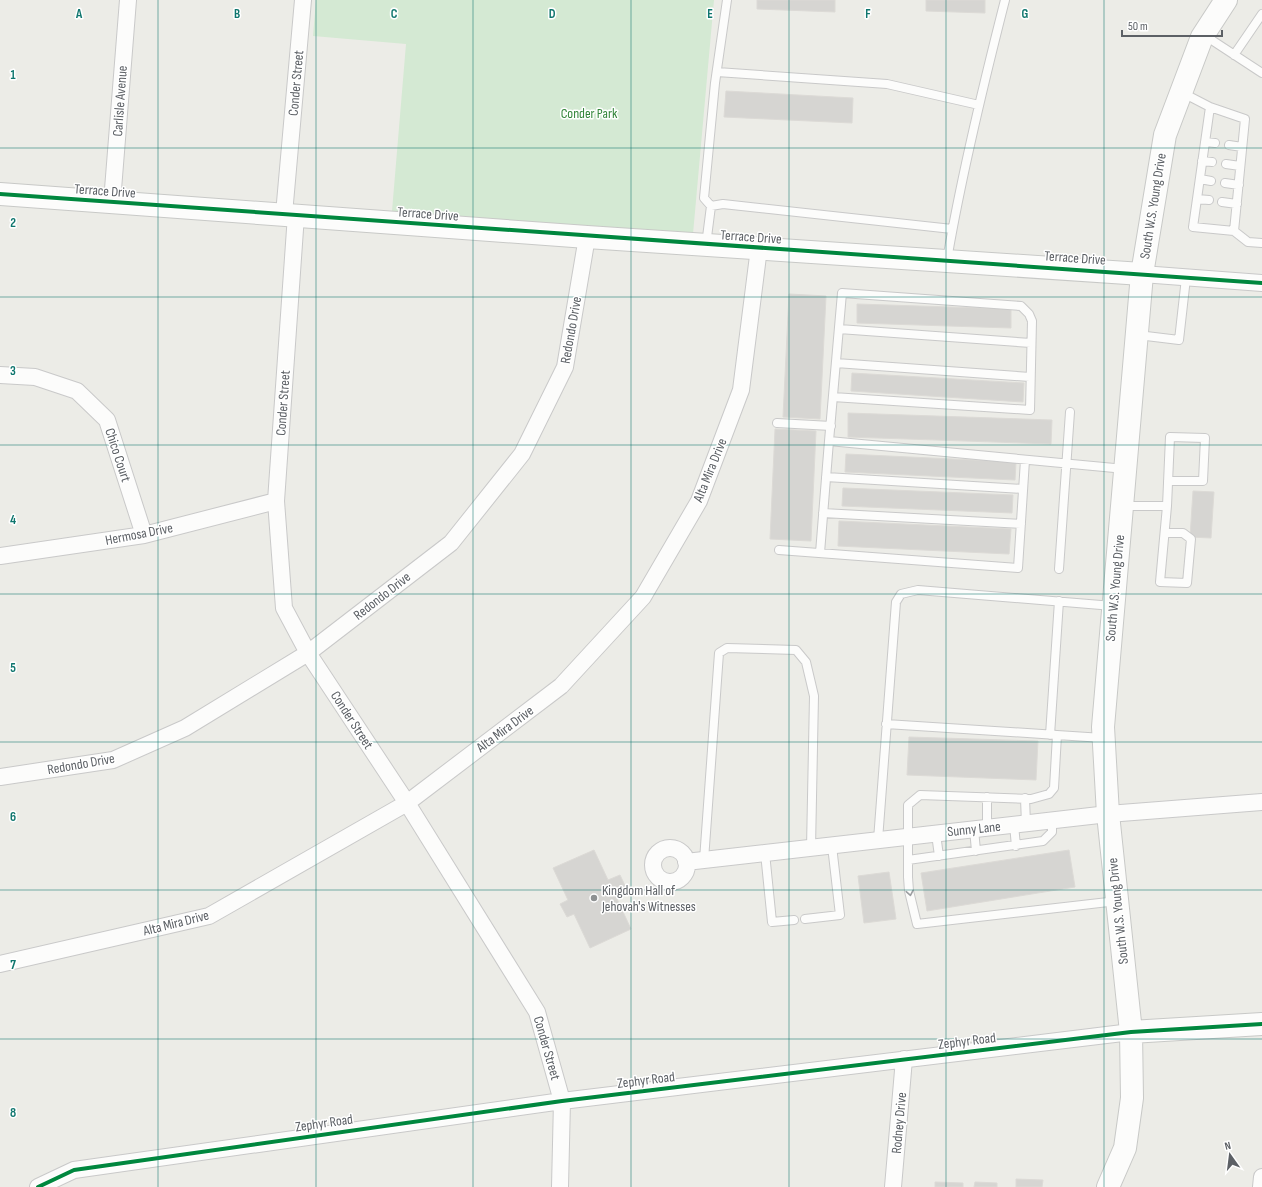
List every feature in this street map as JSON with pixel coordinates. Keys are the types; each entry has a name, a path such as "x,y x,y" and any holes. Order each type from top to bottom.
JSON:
{"street":[{"name":"Carlisle Avenue","path":"112,202 128,0"},
{"name":"Conder Street","path":"303,0 290,215 276,500 284,608 308,653 407,803 537,1012 562,1101 560,1187"},
{"name":"South W.S. Young Drive","path":"1108,1187 1125,1148 1132,1098 1131,1032 1108,814 1104,738 1142,274 1165,135 1204,34 1226,0"},
{"name":"Terrace Drive","path":"0,194 588,237 947,260 1262,283"},
{"name":"Redondo Drive","path":"0,777 113,760 185,728 308,653 450,543 522,454 565,367 588,237"},
{"name":"Alta Mira Drive","path":"0,964 209,916 407,803 561,686 643,597 699,501 740,390 760,248"},
{"name":"Chico Court","path":"0,375 36,377 76,391 107,420 144,535"},
{"name":"Hermosa Drive","path":"0,556 144,535 276,500"},
{"name":"Sunny Lane","path":"686,862 1108,814 1262,802"},
{"name":"Zephyr Road","path":"38,1187 74,1170 562,1101 1131,1032 1262,1024"},
{"name":"Rodney Drive","path":"893,1187 904,1059"},
{"path":"1261,1187 1262,1177"}],"lane":[{"path":"706,245 711,206 704,198 717,72 727,0"},
{"path":"947,260 952,228 979,105 1005,0"},
{"path":"1234,55 1262,14"},
{"path":"1204,34 1262,73"},
{"path":"717,72 887,84 979,105"},
{"path":"1181,92 1210,107 1245,119 1234,231"},
{"path":"1210,107 1193,227 1234,231 1248,242 1262,243"},
{"path":"1205,142 1215,143"},
{"path":"1229,145 1242,147"},
{"path":"1202,161 1212,162"},
{"path":"1226,164 1240,166"},
{"path":"1200,179 1211,181"},
{"path":"1225,183 1239,185"},
{"path":"1197,199 1209,200"},
{"path":"1222,202 1237,204"},
{"path":"711,206 723,204 952,228"},
{"path":"1137,335 1179,340 1186,278"},
{"path":"820,553 829,441 842,293 1020,306 1029,314 1032,320 1030,410 833,397"},
{"path":"839,329 1031,343"},
{"path":"836,363 1030,378"},
{"path":"1059,569 1070,412"},
{"path":"777,423 831,426"},
{"path":"1165,533 1183,533 1191,539 1187,583 1160,582 1167,506 1168,481 1170,437 1205,438 1203,481 1168,481"},
{"path":"829,441 1126,469"},
{"path":"779,550 1018,568 1025,460"},
{"path":"826,477 1023,489"},
{"path":"1122,506 1167,506"},
{"path":"823,513 1021,524"},
{"path":"878,840 896,602 901,594 918,590 1114,606"},
{"path":"1058,601 1053,735 1054,788 1049,794 1025,798 920,795 908,805 909,891 917,924 1117,901"},
{"path":"704,860 719,653 727,648 796,650 806,662 814,696 811,848"},
{"path":"886,724 1104,738"},
{"path":"976,851 987,797"},
{"path":"1016,846 1025,798"},
{"path":"908,860 1043,841 1052,832 1052,821"},
{"path":"936,834 939,856"},
{"path":"804,919 840,915 832,846"},
{"path":"765,853 772,922 794,920"}],"green space":[{"name":"Conder Park","path":"316,0 714,0 693,234 392,211 406,44 313,36"}],"building":[{"path":"757,0 835,0 835,12 757,9"},
{"path":"926,0 985,0 985,13 926,11"},
{"path":"726,91 853,98 852,123 724,117"},
{"path":"789,294 826,296 820,419 783,417"},
{"path":"857,304 1011,309 1011,328 857,323"},
{"path":"852,373 1024,383 1023,402 851,391"},
{"path":"848,413 1052,420 1051,444 848,437"},
{"path":"775,429 816,431 811,541 770,539"},
{"path":"846,454 1016,462 1015,480 845,472"},
{"path":"843,488 1013,495 1012,513 842,506"},
{"path":"1193,491 1214,492 1211,538 1190,537"},
{"path":"839,521 1011,529 1009,554 838,546"},
{"path":"909,737 1038,741 1036,780 907,775"},
{"name":"Kingdom Hall of Jehovah's Witnesses","path":"594,850 608,880 620,875 629,894 617,899 631,929 590,948 574,914 567,917 560,904 568,900 553,868"},
{"path":"1069,850 1075,887 927,911 921,873"},
{"path":"889,872 896,919 864,923 858,876"},
{"path":"1016,1179 1043,1180 1042,1187 1016,1187"},
{"path":"935,1182 963,1183 963,1187 935,1187"},
{"path":"975,1182 997,1183 997,1187 974,1187"}],"cycle path":[{"path":"0,194 1262,283"},
{"path":"38,1187 74,1170 562,1101 1131,1032 1262,1024"}],"place":[{"name":"Kingdom Hall of Jehovah's Witnesses","path":"594,898"}]}
